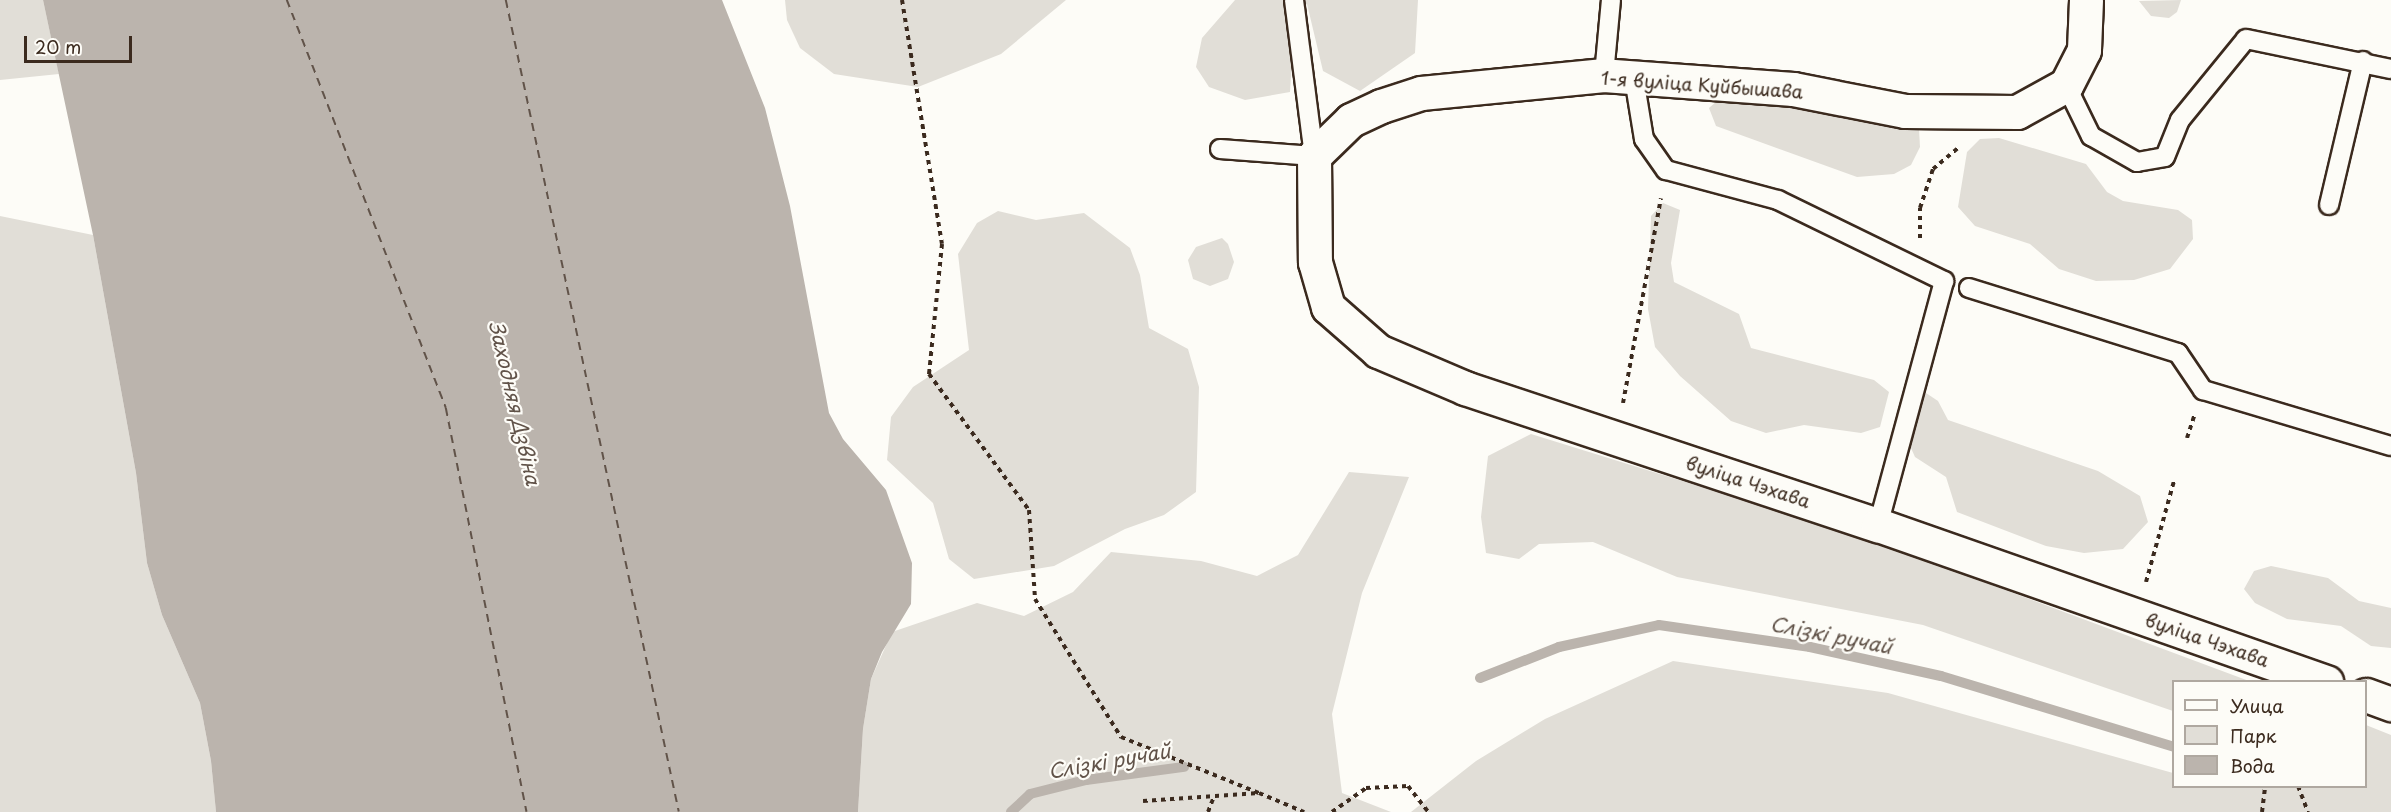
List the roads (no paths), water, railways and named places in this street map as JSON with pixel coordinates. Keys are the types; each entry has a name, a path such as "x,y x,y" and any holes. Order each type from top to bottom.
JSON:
{"street":[{"path":"2066,85 2084,50 2086,0"},
{"name":"1-я вуліца Куйбышава","path":"1314,156 1351,120 1421,93 1619,77 1792,89 1905,111 2017,112 2066,85"},
{"name":"вуліца Чэхава","path":"1314,156 1315,262 1328,307 1378,351 1465,388 1878,525 2323,680"},
{"path":"2367,695 2391,704"}],"lane":[{"path":"1220,150 1314,156 1294,0"},
{"path":"1611,0 1619,77 1644,139 1666,170 1778,200 1944,281 1878,525"},
{"path":"2066,85 2091,136 2137,162 2165,157 2180,120 2246,39 2391,69"},
{"path":"2329,205 2363,62"},
{"path":"1969,288 2178,353 2203,390 2391,446"}],"water":[{"name":"Заходняя Дзвіна","path":"43,0 722,0 765,108 790,206 829,413 843,439 886,490 912,563 911,604 882,652 871,679 863,729 858,812 216,812 211,761 200,703 162,615 147,563 136,473 93,235"}],"waterway":[{"name":"Слізкі ручай","path":"1480,678 1559,647 1659,625 1810,647 1941,676 2172,746"},
{"name":"Слізкі ручай","path":"1011,812 1030,794 1086,780 1184,767"}]}
